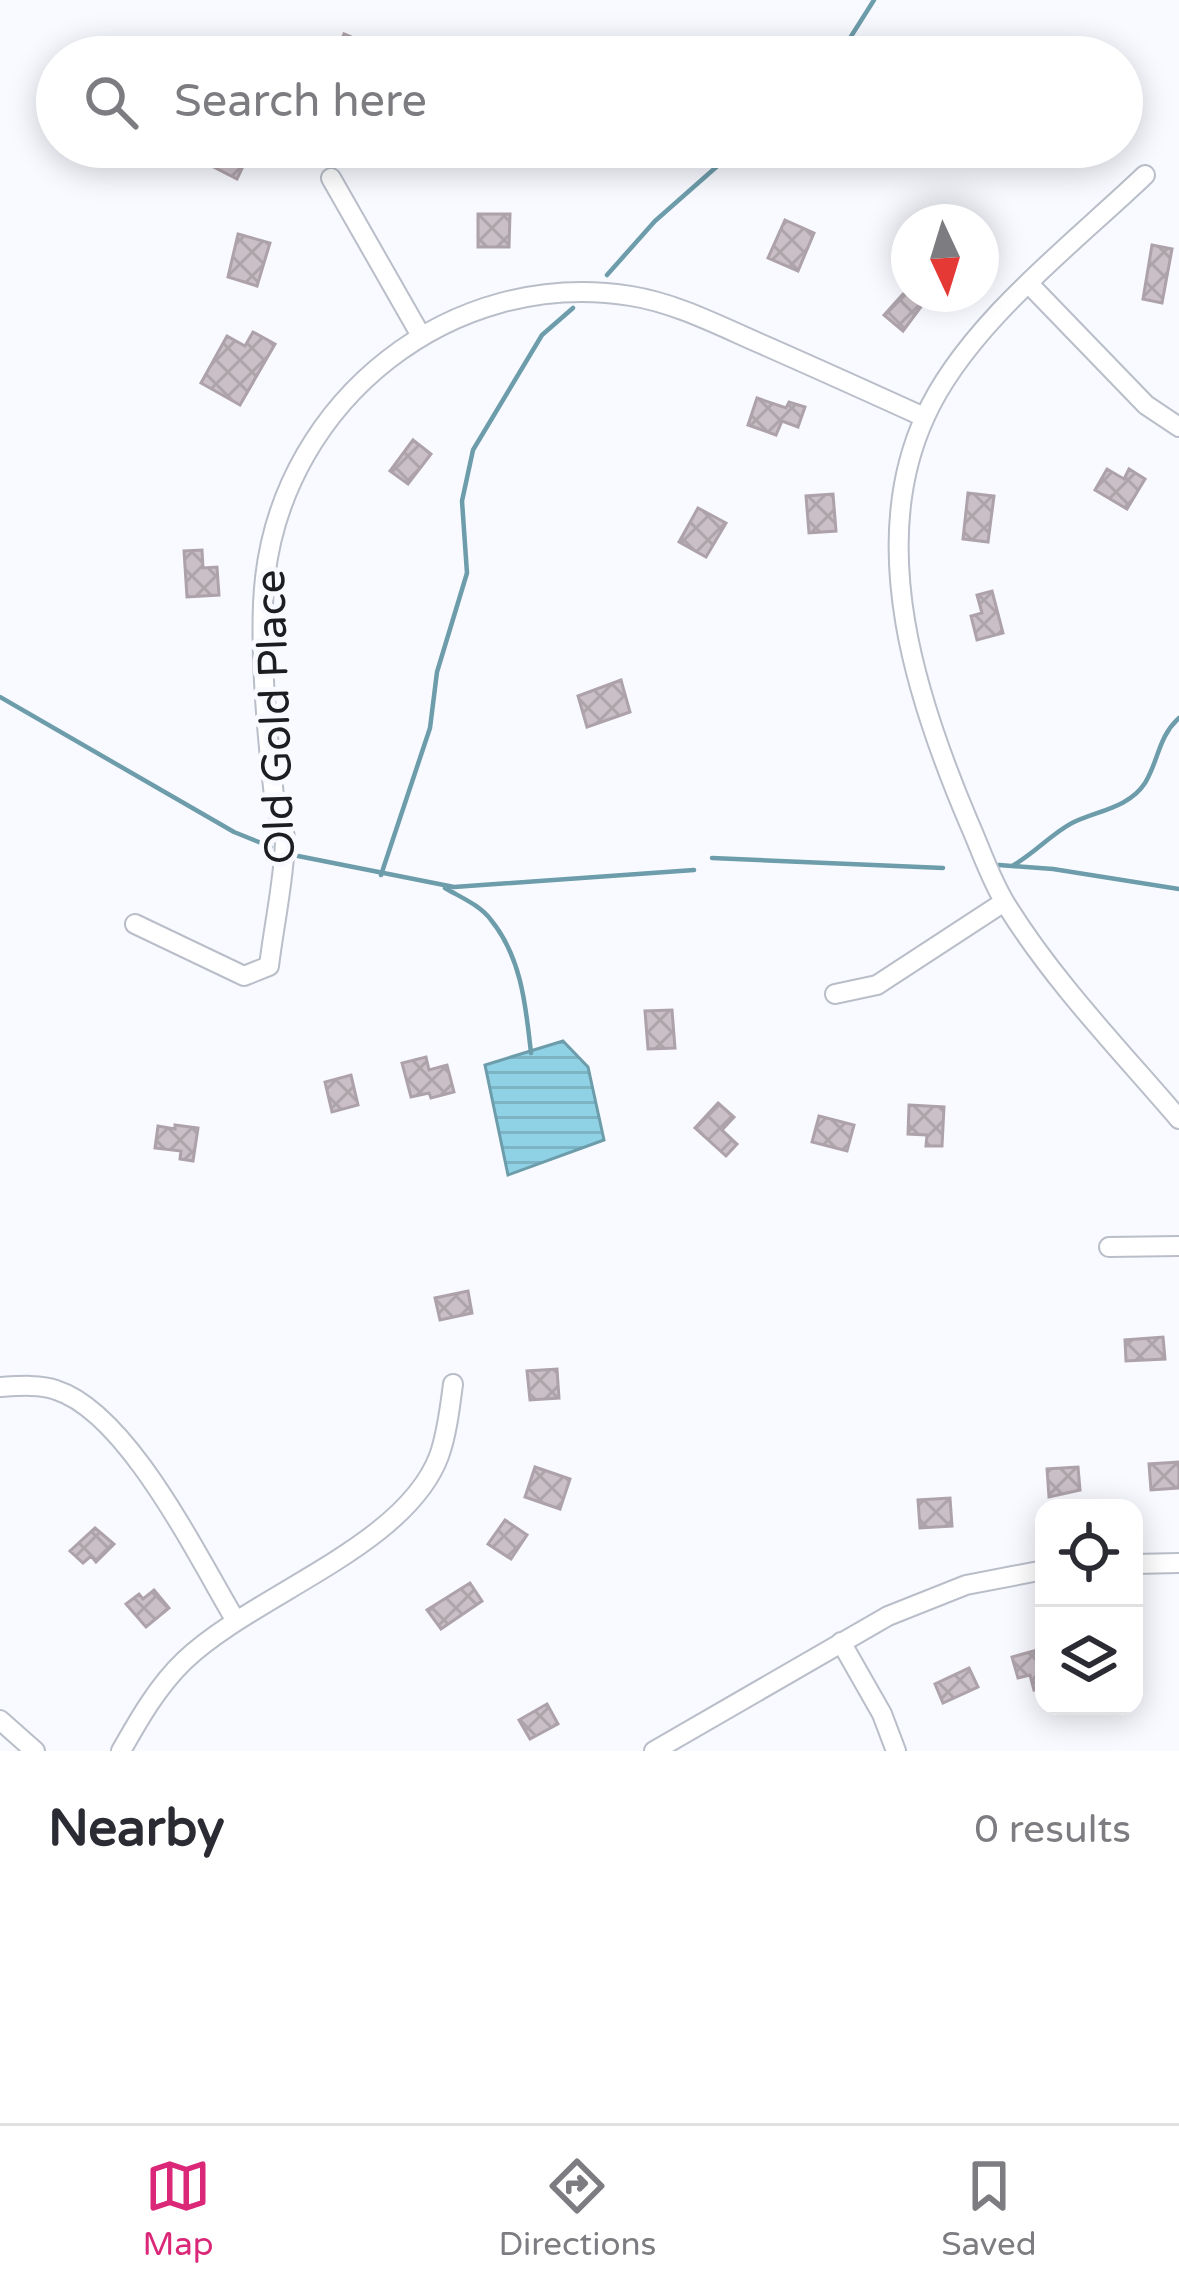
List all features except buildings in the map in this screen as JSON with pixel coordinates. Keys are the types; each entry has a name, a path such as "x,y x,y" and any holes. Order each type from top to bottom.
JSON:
{"street":[{"path":"1145,176 969,346 924,417 900,509 900,573 909,639 933,728 1004,902 1089,1014 1179,1119"},
{"path":"332,178 420,334"},
{"path":"1030,285 1146,405 1179,427"},
{"name":"Old Gold Place","path":"135,924 244,976 269,966 285,835 274,801 263,613 274,527 296,469 331,414 365,376 420,334 498,302 528,296 560,292 633,296 710,321 924,417"},
{"path":"835,994 877,985 1004,902"},
{"path":"1109,1247 1179,1246"},
{"path":"121,1751 163,1684 185,1659 383,1527 415,1498 439,1457 453,1384"},
{"path":"0,1387 56,1389 106,1419 148,1477 236,1621"},
{"path":"1143,1564 1179,1563"},
{"path":"654,1751 841,1642 934,1596 1035,1572"},
{"path":"841,1642 882,1714 896,1751"},
{"path":"0,1720 35,1751"}],"water":[{"path":"563,1041 588,1067 604,1140 508,1175 485,1065"}],"waterway":[{"path":"851,36 874,0"},
{"path":"607,275 655,221 715,168"},
{"path":"381,875 430,728 437,672 467,573 462,501 473,450 542,335 573,308"},
{"path":"0,697 234,832 271,847"},
{"path":"1012,866 1064,828 1138,791 1179,718"},
{"path":"298,856 454,887 694,870"},
{"path":"712,858 943,868"},
{"path":"999,865 1179,889"},
{"path":"445,888 486,915 510,950 521,984 531,1053"}]}
